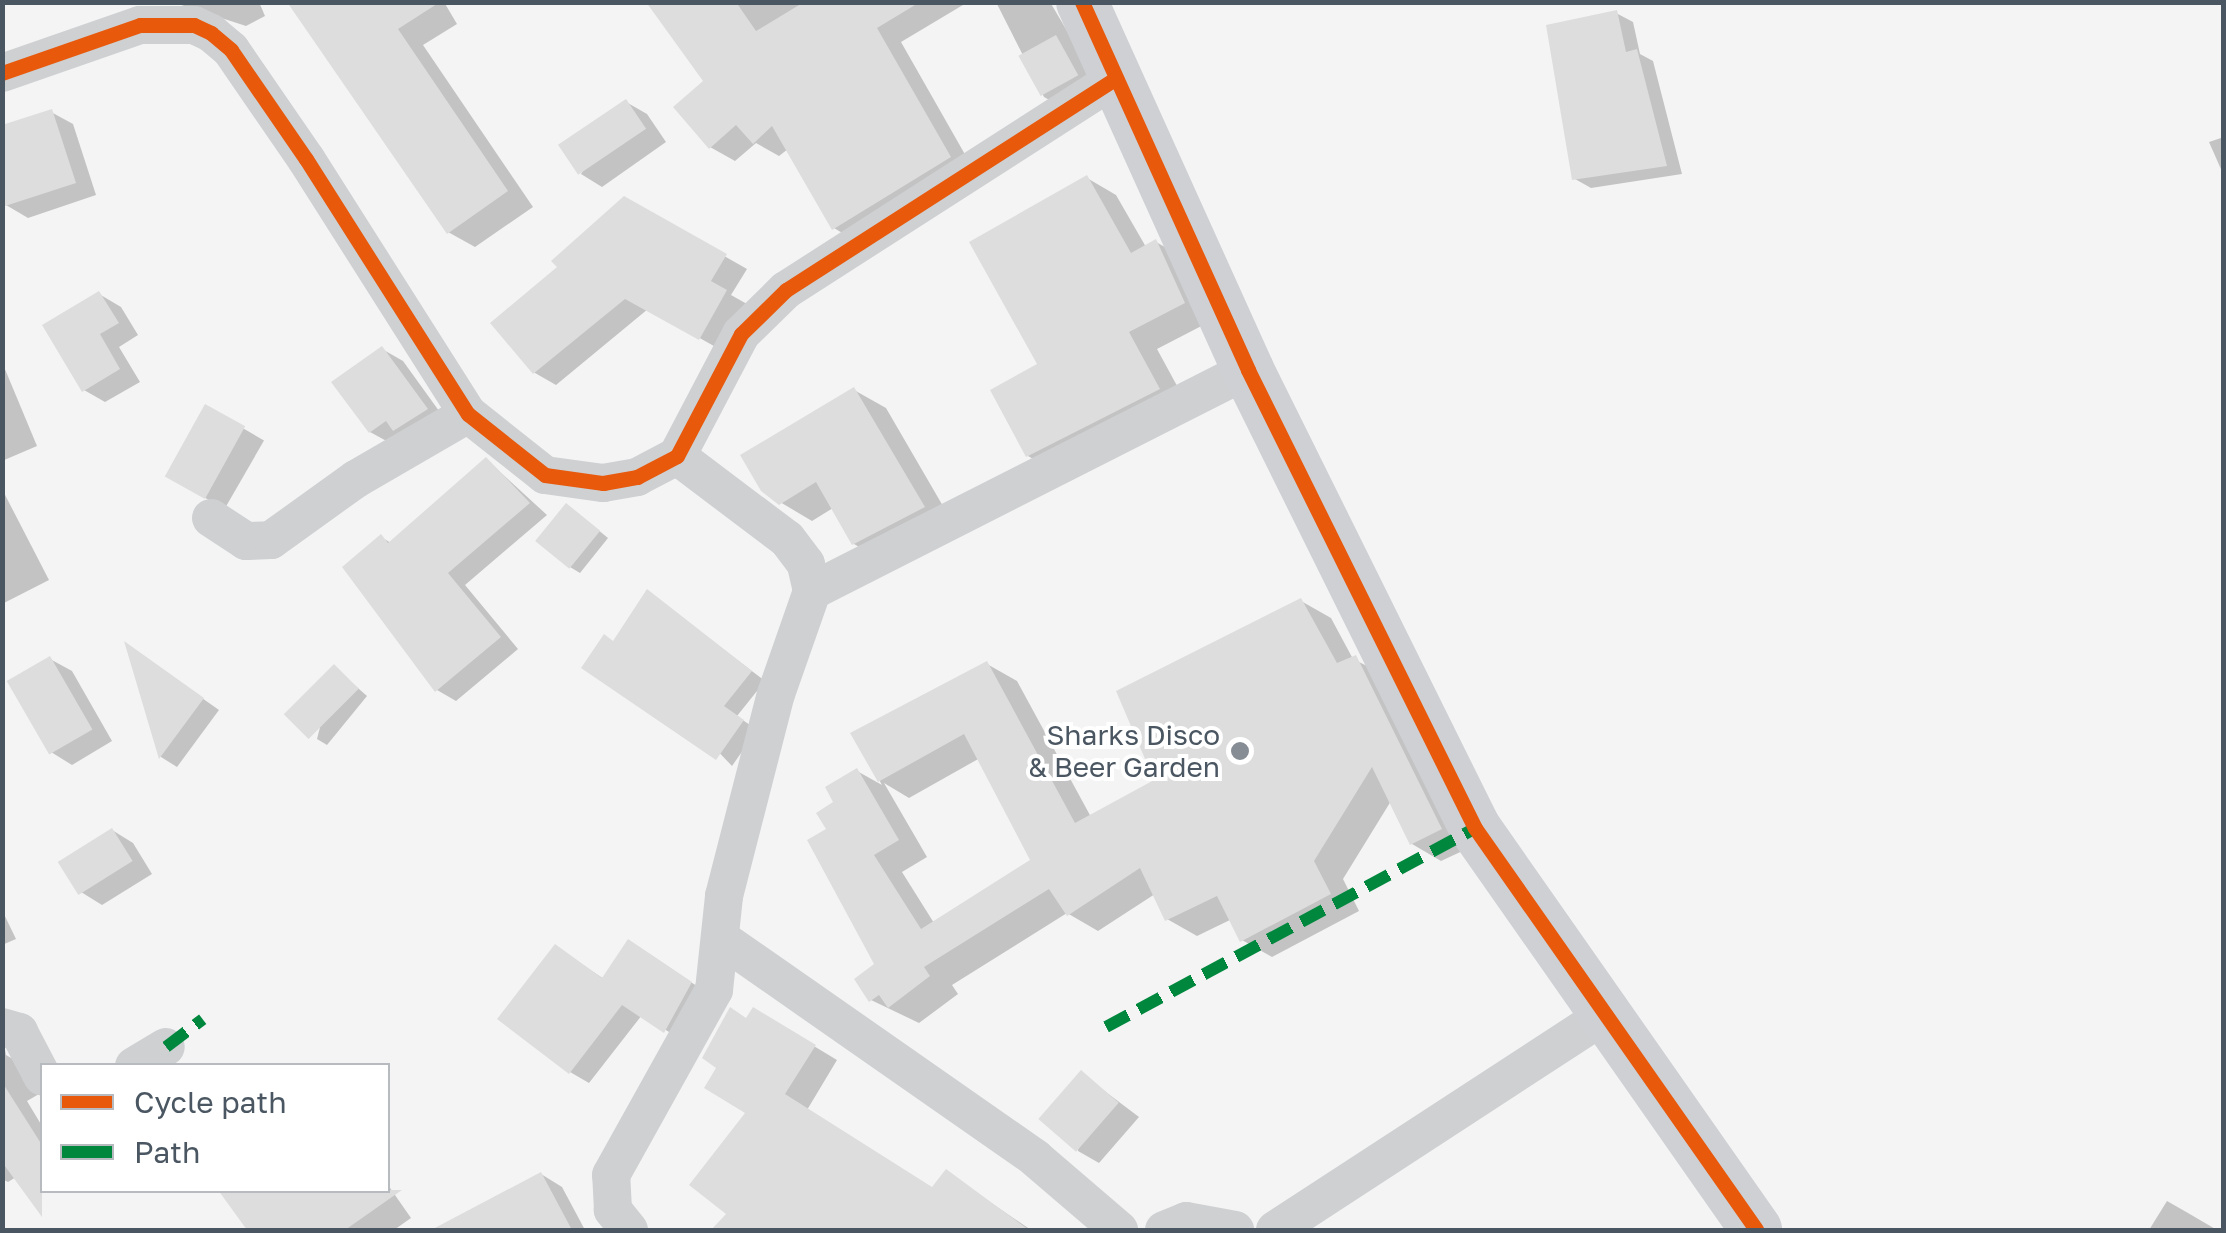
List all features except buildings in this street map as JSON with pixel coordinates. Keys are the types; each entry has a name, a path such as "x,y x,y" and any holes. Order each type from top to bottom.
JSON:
{"street":[{"path":"1082,2 1248,370 1475,828 1756,1230"},
{"path":"2,73 140,25 194,25 211,34 232,50 306,159 468,414 545,475 603,483 638,478 677,456 740,334 786,290 1116,78"},
{"path":"812,591 1248,370"},
{"path":"211,518 246,540 271,540 356,479 468,414"},
{"path":"629,1230 612,1210 611,1174 714,990 723,940 724,896 776,694 812,591 806,564 788,538 677,456"},
{"path":"723,940 1035,1158 1119,1230"},
{"path":"1275,1230 1606,1014"},
{"path":"2,1028 19,1032 40,1072"},
{"path":"1164,1230 1186,1221 1235,1230"}],"marked path":[{"path":"1106,1027 1475,828"},
{"path":"166,1047 203,1019"}],"cycle path":[{"path":"1082,2 1248,370 1475,828 1756,1230"},
{"path":"2,73 140,25 194,25 211,33 231,50 306,159 468,414 545,475 603,483 637,477 677,456 741,334 786,290 1116,78"}],"place":[{"name":"Sharks Disco & Beer Garden","path":"1240,751"}]}
